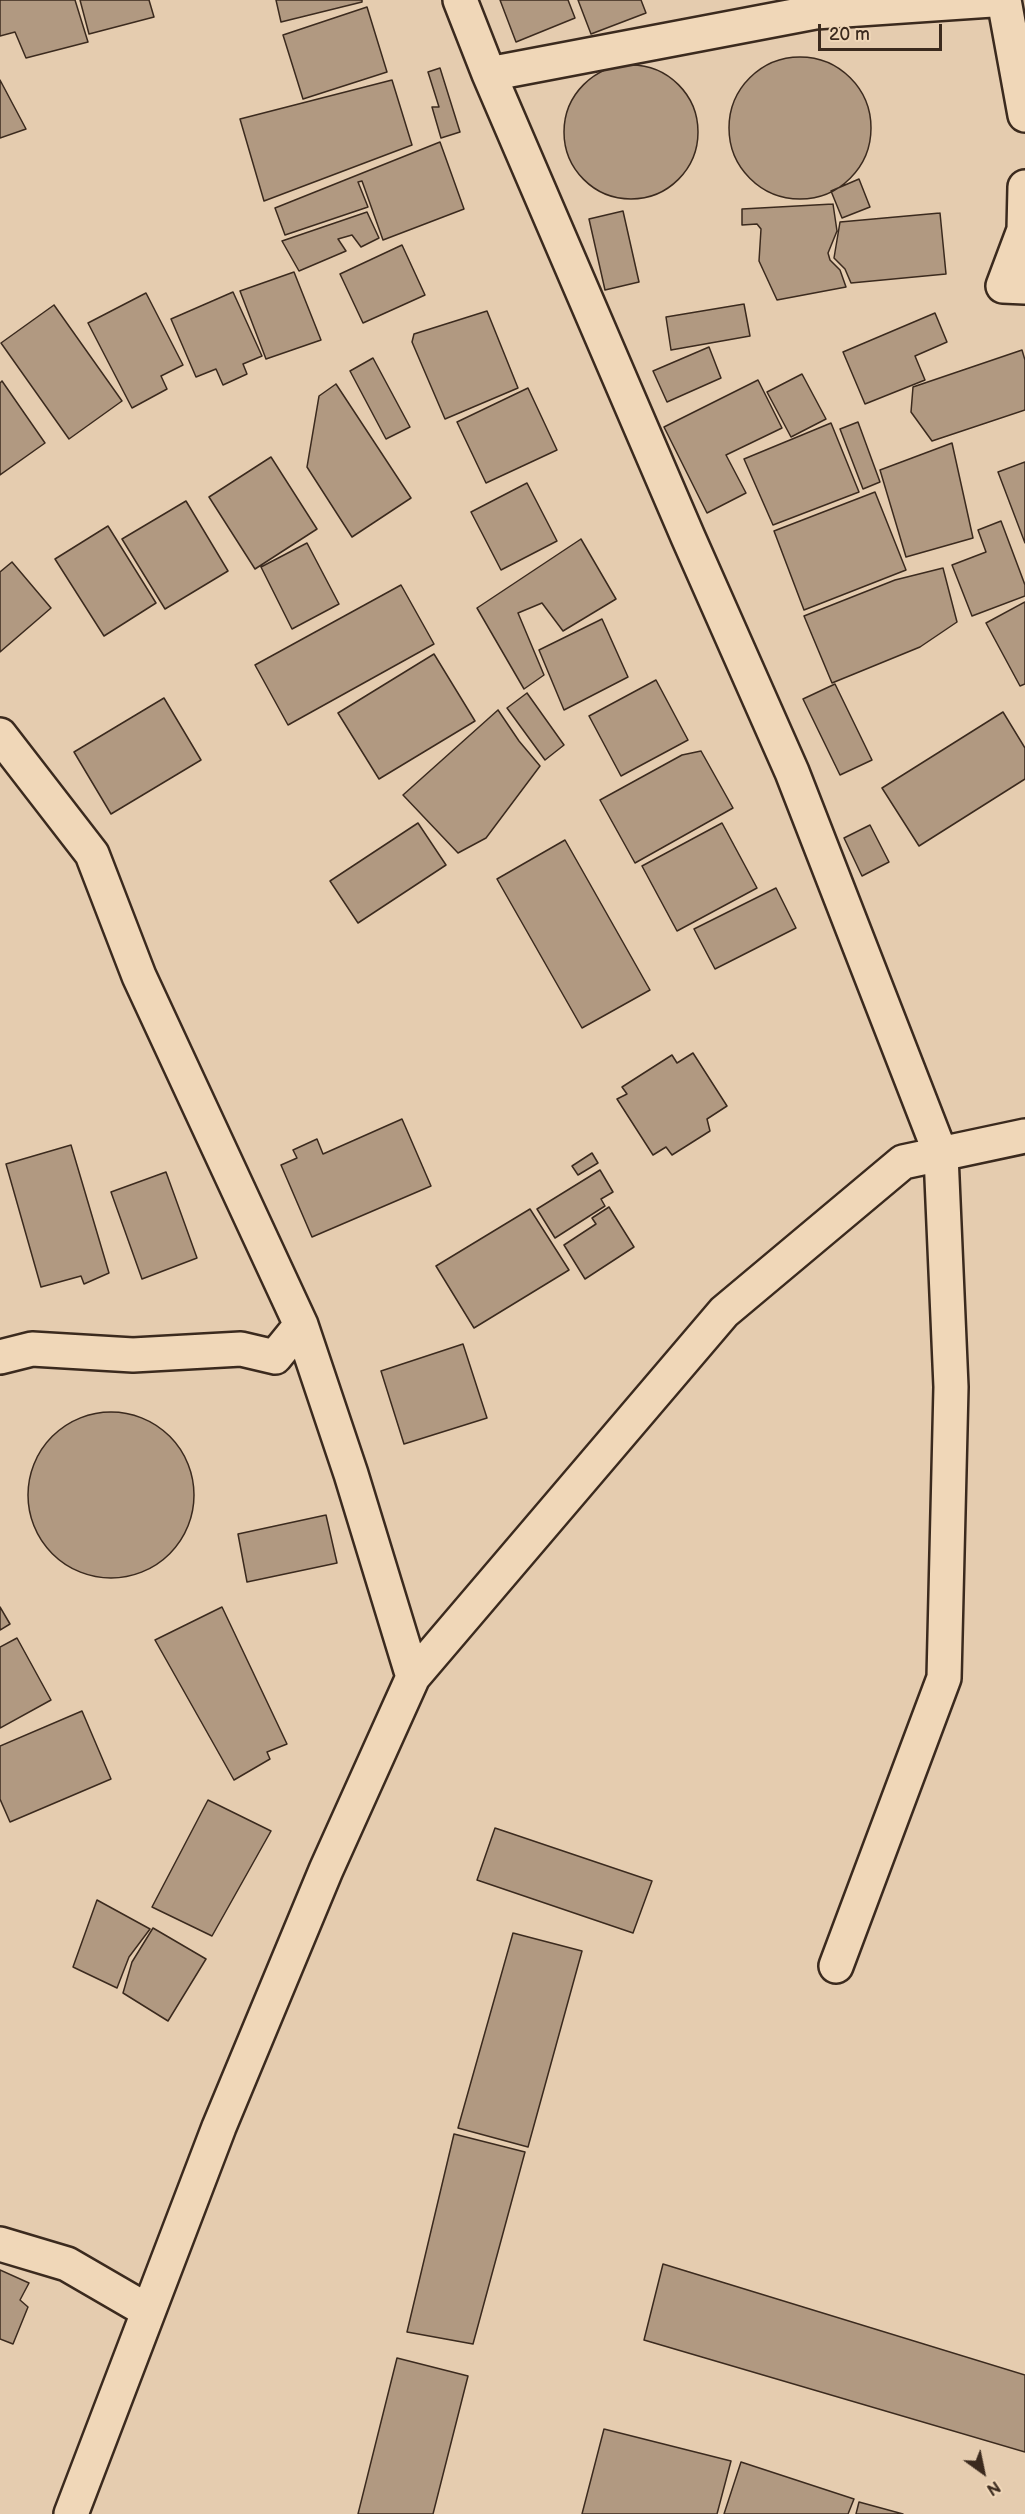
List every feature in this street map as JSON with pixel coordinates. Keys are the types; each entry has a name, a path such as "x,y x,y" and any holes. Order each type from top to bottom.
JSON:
{"street":[{"path":"460,0 489,74 688,537 792,772 942,1155 951,1387 944,1678 836,1966"},
{"path":"489,74 815,12 992,0"},
{"path":"1004,0 1025,115"},
{"path":"1025,187 1024,230 1003,286 1025,287"},
{"path":"0,735 92,854 139,976 301,1325 351,1474 413,1677"},
{"path":"71,2514 219,2127 326,1870 413,1677 724,1312 903,1162 1025,1136"},
{"path":"0,1357 32,1349 133,1355 241,1349 275,1357 301,1325"},
{"path":"0,2244 67,2264 148,2312"}],"building":[{"path":"0,0 75,0 88,42 26,58 15,32 0,36"},
{"path":"80,0 149,0 154,17 89,34"},
{"path":"276,0 362,0 362,2 281,22"},
{"path":"500,0 568,0 575,18 516,42"},
{"path":"578,0 641,0 646,13 591,34"},
{"path":"367,7 387,72 303,99 283,35"},
{"path":"800,57 827,63 850,78 865,101 871,128 865,155 850,178 827,193 800,199 773,193 750,178 735,155 729,128 735,101 750,78 773,63"},
{"path":"631,65 657,70 679,84 693,106 698,132 693,158 679,180 657,194 631,199 605,194 583,180 569,158 564,132 569,106 583,84 605,70"},
{"path":"440,68 460,132 441,138 432,107 439,107 428,72"},
{"path":"0,80 26,129 0,138"},
{"path":"392,80 412,145 264,201 240,119"},
{"path":"440,142 464,209 383,240 362,181 358,182 368,207 285,235 275,208"},
{"path":"859,179 870,207 842,218 831,191"},
{"path":"833,204 837,231 828,253 830,260 840,270 846,287 777,300 759,261 761,229 757,224 742,225 742,209"},
{"path":"623,211 639,282 605,290 589,219"},
{"path":"367,212 379,238 361,247 352,235 338,239 346,251 299,271 282,241"},
{"path":"940,213 946,274 851,283 845,269 834,258 840,222"},
{"path":"402,245 425,295 363,323 340,274"},
{"path":"294,272 321,340 266,359 240,291"},
{"path":"233,292 262,356 243,364 247,374 223,385 216,369 196,377 171,319"},
{"path":"146,293 183,365 161,376 167,389 132,408 88,323"},
{"path":"744,304 750,336 671,350 666,317"},
{"path":"54,305 122,401 69,439 1,343"},
{"path":"487,311 518,388 445,419 412,342 414,334"},
{"path":"935,313 947,342 915,356 925,380 865,404 843,352"},
{"path":"709,347 721,378 667,402 653,371"},
{"path":"1022,350 1025,360 1025,410 932,441 911,412 913,387"},
{"path":"373,358 410,427 386,439 350,371"},
{"path":"802,374 826,419 791,437 767,392"},
{"path":"758,380 782,428 726,455 746,493 707,513 664,427"},
{"path":"2,381 45,443 0,475 0,383"},
{"path":"336,384 411,498 352,537 307,467 319,396"},
{"path":"528,388 557,450 486,483 457,422"},
{"path":"858,422 880,482 863,489 840,429"},
{"path":"831,423 859,492 773,525 744,459"},
{"path":"952,443 973,538 906,557 880,470"},
{"path":"271,457 317,529 255,569 209,497"},
{"path":"1025,462 1025,543 998,472"},
{"path":"527,483 557,541 501,570 471,512"},
{"path":"875,492 906,570 804,610 774,531"},
{"path":"186,501 228,571 165,609 122,539"},
{"path":"1001,521 1025,585 1025,596 972,616 952,565 986,552 978,530"},
{"path":"108,526 156,603 104,636 55,559"},
{"path":"581,539 616,599 563,631 542,603 518,613 544,675 524,689 477,608"},
{"path":"307,543 339,604 292,629 261,567"},
{"path":"12,562 51,608 0,652 0,572"},
{"path":"943,568 957,622 920,647 832,683 804,616 895,580"},
{"path":"401,585 434,644 288,725 255,665"},
{"path":"1025,602 1025,684 1020,686 986,623"},
{"path":"602,619 628,677 564,710 539,650"},
{"path":"434,654 475,721 379,779 338,713"},
{"path":"656,680 688,740 621,776 589,716"},
{"path":"835,684 872,760 840,775 803,699"},
{"path":"527,693 564,745 545,760 507,708"},
{"path":"164,698 201,760 111,814 74,752"},
{"path":"498,710 519,741 540,766 486,838 458,853 403,795"},
{"path":"1003,712 1025,748 1025,779 919,846 882,788"},
{"path":"701,751 733,808 635,863 600,800 682,755"},
{"path":"418,823 446,865 358,923 330,881"},
{"path":"722,823 757,888 677,931 642,866"},
{"path":"870,825 889,862 862,876 844,838"},
{"path":"565,840 650,990 582,1028 497,879"},
{"path":"776,888 796,928 715,969 694,929"},
{"path":"693,1053 727,1106 707,1119 710,1131 672,1155 666,1147 653,1155 617,1099 627,1094 622,1087 672,1055 677,1063"},
{"path":"402,1119 431,1186 312,1237 281,1165 297,1158 293,1150 317,1139 323,1154"},
{"path":"71,1145 109,1273 84,1284 81,1276 41,1287 6,1164"},
{"path":"592,1153 598,1163 578,1175 572,1166"},
{"path":"600,1170 613,1192 601,1199 605,1206 555,1238 537,1209"},
{"path":"166,1172 197,1258 142,1279 111,1192"},
{"path":"609,1207 634,1247 585,1279 564,1245 596,1224 592,1218"},
{"path":"530,1209 569,1270 474,1328 436,1266"},
{"path":"463,1344 487,1418 404,1444 381,1371"},
{"path":"111,1412 143,1419 157,1426 169,1437 180,1449 187,1463 194,1495 187,1527 180,1541 169,1553 157,1564 143,1571 111,1578 79,1571 65,1564 53,1553 42,1541 35,1527 28,1495 35,1463 42,1449 53,1437 65,1426 79,1419"},
{"path":"326,1515 337,1563 247,1582 238,1534"},
{"path":"0,1607 10,1624 0,1630"},
{"path":"222,1607 287,1744 267,1752 270,1759 234,1780 155,1640"},
{"path":"17,1638 51,1700 0,1728 0,1647"},
{"path":"82,1711 111,1779 10,1822 0,1799 0,1746"},
{"path":"208,1800 271,1831 212,1936 152,1907"},
{"path":"495,1828 652,1881 633,1933 477,1880"},
{"path":"97,1900 150,1929 129,1957 117,1988 73,1967"},
{"path":"153,1928 206,1959 168,2021 123,1993 132,1962"},
{"path":"513,1933 582,1951 528,2147 458,2128"},
{"path":"454,2134 525,2152 473,2344 407,2332"},
{"path":"663,2264 1025,2375 1025,2452 644,2340"},
{"path":"0,2270 29,2283 20,2300 28,2307 13,2344 0,2339"},
{"path":"397,2358 468,2376 433,2514 358,2514"},
{"path":"604,2429 731,2461 717,2514 582,2514"},
{"path":"741,2462 854,2499 848,2514 724,2514"},
{"path":"859,2502 903,2514 856,2514"}]}
